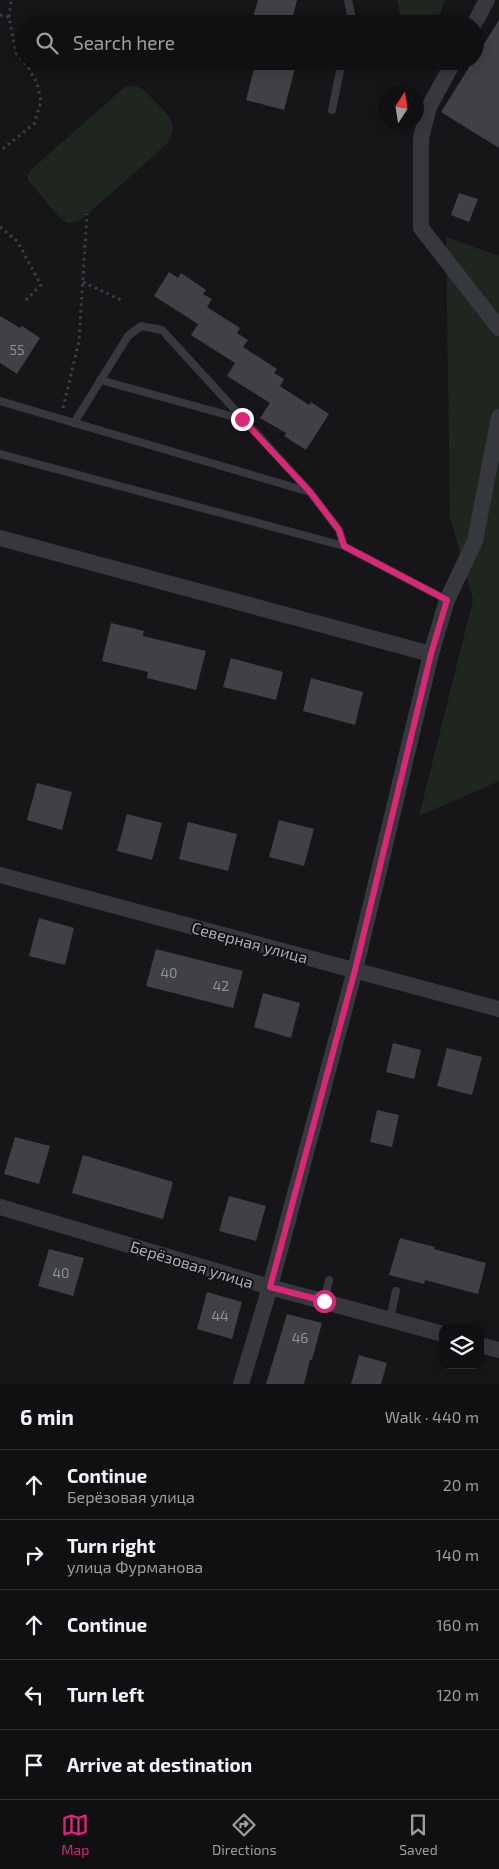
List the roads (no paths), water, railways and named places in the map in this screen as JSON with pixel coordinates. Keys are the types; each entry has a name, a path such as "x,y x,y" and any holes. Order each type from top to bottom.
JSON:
{"street":[{"path":"479,15 487,0"},
{"path":"449,70 429,106 421,138 421,228 499,328"},
{"path":"240,1384 270,1287 355,970 431,654 447,600 475,541 499,417"},
{"path":"0,538 431,654"},
{"name":"Северная улица","path":"0,875 499,1010"},
{"name":"Берёзовая улица","path":"0,1207 270,1287 439,1333"},
{"path":"484,1345 499,1350"}],"lane":[{"path":"348,0 350,15"},
{"path":"332,110 340,70"},
{"path":"74,423 128,336 141,326 162,330 310,492 339,530 344,546"},
{"path":"100,380 242,419"},
{"path":"0,401 310,492"},
{"path":"0,454 344,546 447,600"},
{"path":"324,1301 329,1280"},
{"path":"390,1319 396,1291"}]}
